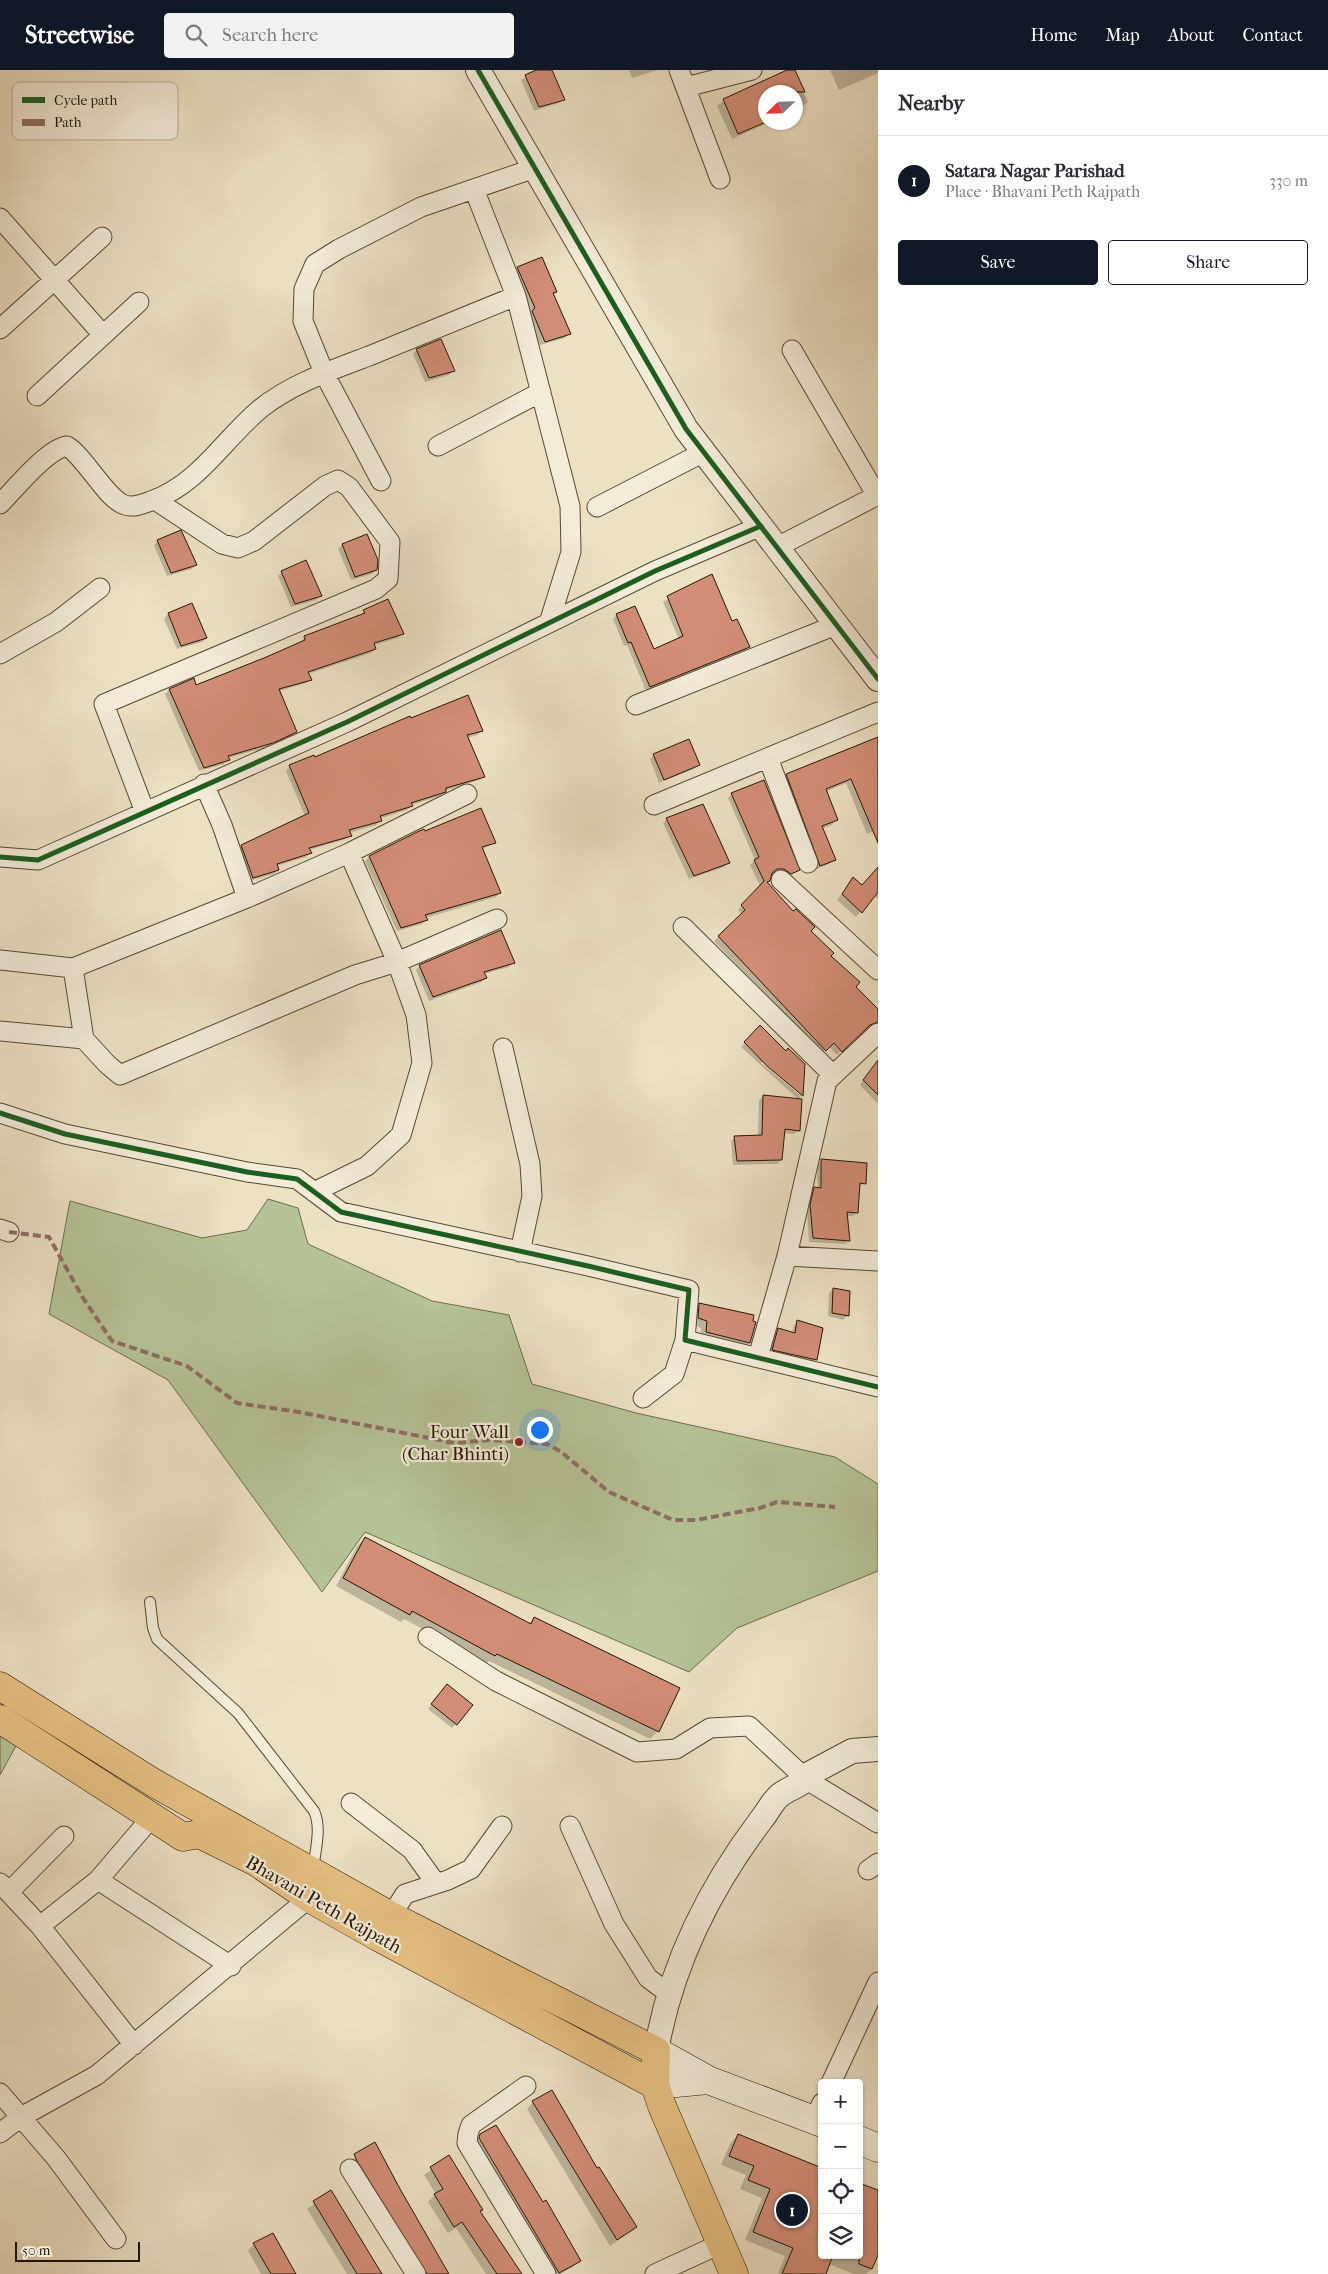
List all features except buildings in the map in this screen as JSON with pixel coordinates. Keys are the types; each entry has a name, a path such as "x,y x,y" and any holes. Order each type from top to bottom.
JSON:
{"main road":[{"path":"0,1686 311,1884 391,1916 656,2051 708,2080 818,2115"},
{"path":"0,1704 163,1803 199,1834"},
{"name":"Bhavani Peth Rajpath","path":"0,1719 183,1837 199,1834 256,1862 311,1884 655,2085"},
{"path":"656,2051 655,2085 662,2106 734,2274"},
{"path":"655,2085 708,2080"},
{"path":"863,2142 878,2148"}],"street":[{"path":"478,70 686,429 878,679"},
{"path":"720,179 683,78 752,70"},
{"path":"381,481 324,373 303,321 304,289 315,264 339,249 421,207 535,168"},
{"path":"474,189 516,296 570,506 571,552 549,623"},
{"path":"0,218 103,335"},
{"path":"0,329 102,236"},
{"path":"0,504 51,454 61,447 67,446 75,451 110,494 124,505 139,505 155,500 204,468 259,410 278,396 324,373 516,296"},
{"path":"37,396 139,302"},
{"path":"777,547 877,495 792,350"},
{"path":"438,446 541,392"},
{"path":"597,507 704,452"},
{"path":"145,812 104,704 376,589 388,579 390,542 349,487 338,480 326,486 254,541 238,548 222,544 155,500"},
{"path":"0,857 38,860 204,784 347,722 655,571 761,526"},
{"path":"0,654 56,622 100,588"},
{"path":"636,706 836,625"},
{"path":"654,805 878,712"},
{"path":"768,758 808,863"},
{"path":"204,784 222,825 247,898"},
{"path":"0,960 73,968 247,898 349,853 467,794"},
{"path":"314,1192 367,1166 401,1135 422,1064 416,1016 397,962 349,853"},
{"path":"781,880 878,970"},
{"path":"73,968 84,1038 107,1064 120,1075 355,975 397,962 497,919"},
{"path":"682,927 833,1075"},
{"path":"0,1031 84,1038"},
{"path":"758,1357 787,1256 826,1081 878,1033"},
{"path":"503,1048 530,1164 532,1196 520,1252"},
{"path":"0,1113 65,1134 247,1172 297,1179 341,1212 689,1290 685,1340 674,1374 643,1398"},
{"path":"787,1256 878,1261"},
{"path":"685,1340 878,1387"},
{"path":"428,1637 496,1681 637,1752 676,1749 710,1728 749,1726 807,1780 878,1823"},
{"path":"656,2051 668,1993 697,1921 733,1859 779,1796 807,1780 809,1774 852,1752 878,1749"},
{"path":"351,1804 412,1850 435,1882"},
{"path":"40,1926 98,1880 151,1818"},
{"path":"391,1916 405,1894 435,1882 448,1880 471,1870 502,1826"},
{"path":"570,1826 614,1924 648,1978 668,1993"},
{"path":"64,1836 5,1888 40,1926 134,2045"},
{"path":"98,1880 231,1966"},
{"path":"0,2133 21,2117 97,2075 231,1966 311,1884"},
{"path":"833,2079 878,1982"},
{"path":"526,2086 471,2125 468,2142 546,2274"},
{"path":"0,2093 56,2158 116,2239"},
{"path":"350,2169 416,2274"},
{"path":"655,2274 720,2244"}],"lane":[{"path":"150,1602 153,1628 157,1639 238,1713 314,1811 318,1819 318,1829 311,1884"}],"green space":[{"path":"268,1199 298,1208 308,1244 432,1301 509,1315 532,1384 636,1413 835,1457 878,1484 878,1571 737,1628 689,1672 365,1532 322,1592 168,1380 49,1314 70,1201 202,1238 247,1230"},
{"path":"0,1736 16,1746 0,1775"}],"marked path":[{"path":"9,1232 49,1237 83,1298 112,1341 187,1366 237,1403 299,1412 454,1443 491,1440 547,1444 560,1451 609,1492 673,1520 696,1520 760,1508 777,1502 835,1507"}],"cycle path":[{"path":"478,70 686,429 878,679"},
{"path":"0,857 38,860 347,722 655,571 761,526"},
{"path":"0,1113 65,1134 247,1172 297,1179 341,1212 689,1290 685,1340 878,1387"}],"place":[{"name":"Four Wall (Char Bhinti)","path":"519,1442"},
{"name":"Satara Nagar Parishad","path":"792,2210"}]}
